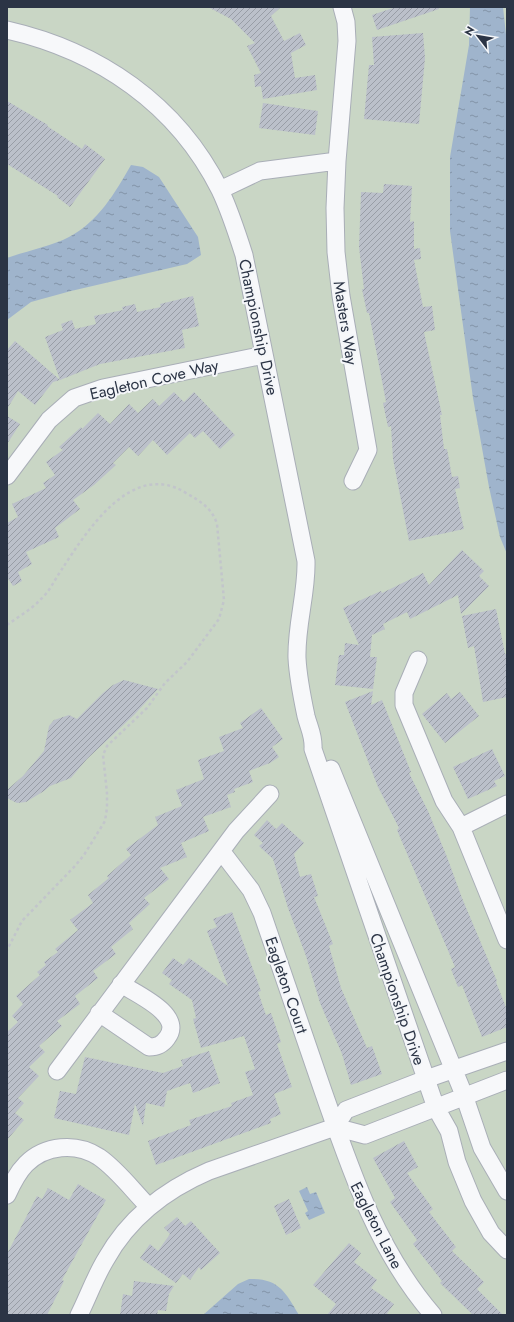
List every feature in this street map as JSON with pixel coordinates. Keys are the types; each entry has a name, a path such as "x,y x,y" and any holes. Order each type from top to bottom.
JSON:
{"street":[{"name":"Masters Way","path":"342,7 347,32 337,160 335,208 337,260 341,296 368,450 353,480"},
{"name":"Championship Drive","path":"7,30 48,41 81,54 112,71 140,92 161,110 185,136 206,165 220,190 234,221 244,255 306,560 305,584 297,637 297,658 300,690 313,738 312,748 436,1108 449,1131 457,1162 473,1201 491,1233 507,1250"},
{"path":"220,190 260,171 337,160"},
{"name":"Eagleton Cove Way","path":"7,476 49,420 56,412 74,398 103,388 264,355"},
{"path":"418,660 404,693 404,705 444,801 461,828 507,940"},
{"name":"Championship Drive","path":"313,738 320,744 464,1095 482,1148 507,1191"},
{"path":"57,1071 99,1013 222,852 236,831 270,794"},
{"path":"461,828 507,804"},
{"name":"Eagleton Court","path":"222,852 251,890 262,912 335,1127"},
{"path":"99,1013 149,1047 156,1047 164,1043 169,1036 172,1026 166,1013 121,984"},
{"path":"335,1127 346,1110 426,1079 454,1071 507,1051"},
{"path":"79,1315 109,1254 128,1228 149,1207 178,1186 209,1170 335,1127 365,1135 436,1108 464,1095 507,1080"},
{"name":"Eagleton Lane","path":"335,1127 356,1186 382,1240 402,1274 433,1315"},
{"path":"7,1195 19,1172 34,1158 52,1149 71,1147 81,1149 100,1158 149,1207"}],"path":[{"path":"7,625 41,599 92,528 108,509 134,489 146,484 158,483 170,485 197,500 210,509 215,516 224,600 219,619 187,662 165,684 147,708 107,746 103,755 107,793 105,821 75,866 22,921 7,950"}],"green space":[{"path":"7,7 507,7 507,1315 7,1315"}],"water":[{"path":"470,7 503,7 507,44 507,554 500,537 489,487 473,398 450,231 450,157 469,45"},
{"path":"131,165 143,167 159,177 198,237 201,255 187,264 71,291 31,302 7,320 7,258 55,243 79,231 105,206"},
{"path":"307,1187 310,1194 316,1192 325,1213 309,1220 305,1213 308,1211 299,1191"},
{"path":"249,1279 267,1281 280,1288 285,1293 299,1315 203,1315 238,1284"}],"building":[{"path":"208,7 281,7 271,16 284,41 300,33 306,45 291,53 295,78 315,75 317,90 263,99 261,86 255,87 254,75 261,73 247,46 255,43 231,19"},
{"path":"396,7 439,7 439,9 377,30 372,15"},
{"path":"423,33 425,58 419,124 364,119 369,65 374,65 372,37"},
{"path":"7,101 48,125 47,126 82,149 85,144 105,159 70,207 57,197 58,196 7,164"},
{"path":"263,103 318,111 315,135 259,128"},
{"path":"384,184 412,186 410,222 414,221 414,249 420,248 421,259 414,260 423,307 432,306 435,330 424,332 442,415 440,415 444,449 447,449 452,477 458,476 460,488 455,489 464,529 409,541 393,459 391,426 388,427 383,403 386,402 369,313 367,313 362,289 364,289 359,247 361,192 383,193"},
{"path":"193,296 199,326 182,330 185,348 100,364 60,380 45,337 63,330 61,324 72,320 75,329 96,324 94,316 123,310 122,307 135,304 137,312 161,307 160,304"},
{"path":"15,341 60,380 53,382 35,405 18,391 7,409 7,350"},
{"path":"174,392 184,402 194,392 235,435 220,449 203,431 195,438 190,433 167,455 153,440 138,456 129,447 113,463 116,465 94,485 73,500 80,509 55,528 59,537 26,552 32,564 18,572 22,581 13,586 7,577 7,523 18,517 12,504 46,488 43,483 55,475 46,462 63,450 59,447 81,427 82,429 98,413 110,424 129,404 138,413 153,399 159,406"},
{"path":"7,416 20,424 7,444"},
{"path":"462,550 484,571 479,576 489,586 461,614 458,595 410,619 407,612 383,624 385,629 372,635 370,657 377,657 373,689 335,685 339,655 344,655 345,643 359,645 343,608 381,591 382,593 423,573 429,585"},
{"path":"496,609 505,654 507,654 507,697 483,702 474,646 468,648 462,616"},
{"path":"124,680 158,689 134,715 87,759 71,778 50,786 26,802 17,803 7,798 7,790 23,776 44,751 49,726 54,720 69,715 77,719 103,693 113,685"},
{"path":"373,691 371,705 382,700 411,772 409,773 428,811 462,898 497,981 496,982 507,1010 507,1027 482,1037 462,985 458,987 451,969 455,967 397,830 399,828 378,787 345,702"},
{"path":"460,692 479,716 445,743 422,714 447,693 451,699"},
{"path":"261,708 283,739 272,747 279,757 270,763 249,771 253,782 234,789 235,792 227,795 231,807 203,817 209,831 181,843 187,857 160,868 169,879 144,898 150,904 129,923 133,929 111,947 116,954 93,971 98,978 75,996 80,1004 57,1021 62,1026 39,1046 45,1052 29,1067 39,1076 18,1098 24,1103 15,1113 24,1120 7,1140 7,1032 18,1022 12,1016 23,1004 16,996 40,975 37,972 46,965 44,962 58,952 55,949 78,930 70,920 93,903 88,895 109,878 107,876 131,855 126,849 158,825 155,817 182,806 176,790 204,779 198,760 224,751 219,737 243,728 240,723"},
{"path":"492,749 505,776 494,781 497,786 468,799 453,767"},
{"path":"267,820 276,829 282,823 304,843 294,854 300,877 311,874 318,896 314,897 333,944 329,946 341,988 367,1048 372,1046 382,1074 351,1085 342,1054 320,1003 306,956 288,908 273,859 259,846 263,843 254,835"},
{"path":"232,912 261,991 258,992 266,1015 271,1013 281,1042 277,1044 292,1087 274,1094 281,1114 270,1119 271,1123 156,1165 148,1141 191,1125 189,1120 232,1106 231,1103 253,1095 245,1072 255,1069 244,1036 201,1048 193,1019 196,1018 192,1000 169,984 172,980 162,973 173,958 183,965 189,958 228,986 207,931 217,927 213,919"},
{"path":"209,1051 220,1083 193,1093 190,1083 167,1091 164,1107 146,1103 143,1126 135,1104 129,1135 54,1118 60,1091 76,1094 85,1057 163,1073 183,1066 181,1060"},
{"path":"404,1141 418,1167 407,1173 433,1209 429,1212 456,1247 452,1251 484,1282 477,1289 503,1315 473,1315 440,1283 442,1281 413,1244 417,1240 390,1202 395,1198 373,1158"},
{"path":"78,1184 106,1200 62,1280 64,1281 47,1315 7,1315 7,1254 37,1196 42,1199 48,1188 69,1200"},
{"path":"289,1199 301,1228 286,1235 274,1206"},
{"path":"177,1217 185,1226 191,1221 220,1253 201,1270 199,1267 190,1280 183,1274 176,1283 140,1258 150,1244 158,1251 170,1234 164,1228"},
{"path":"349,1243 361,1253 354,1262 377,1280 371,1288 394,1304 386,1315 327,1315 336,1304 313,1285"},
{"path":"134,1281 174,1286 169,1294 166,1311 158,1310 157,1315 120,1315 123,1294 132,1296"}]}
